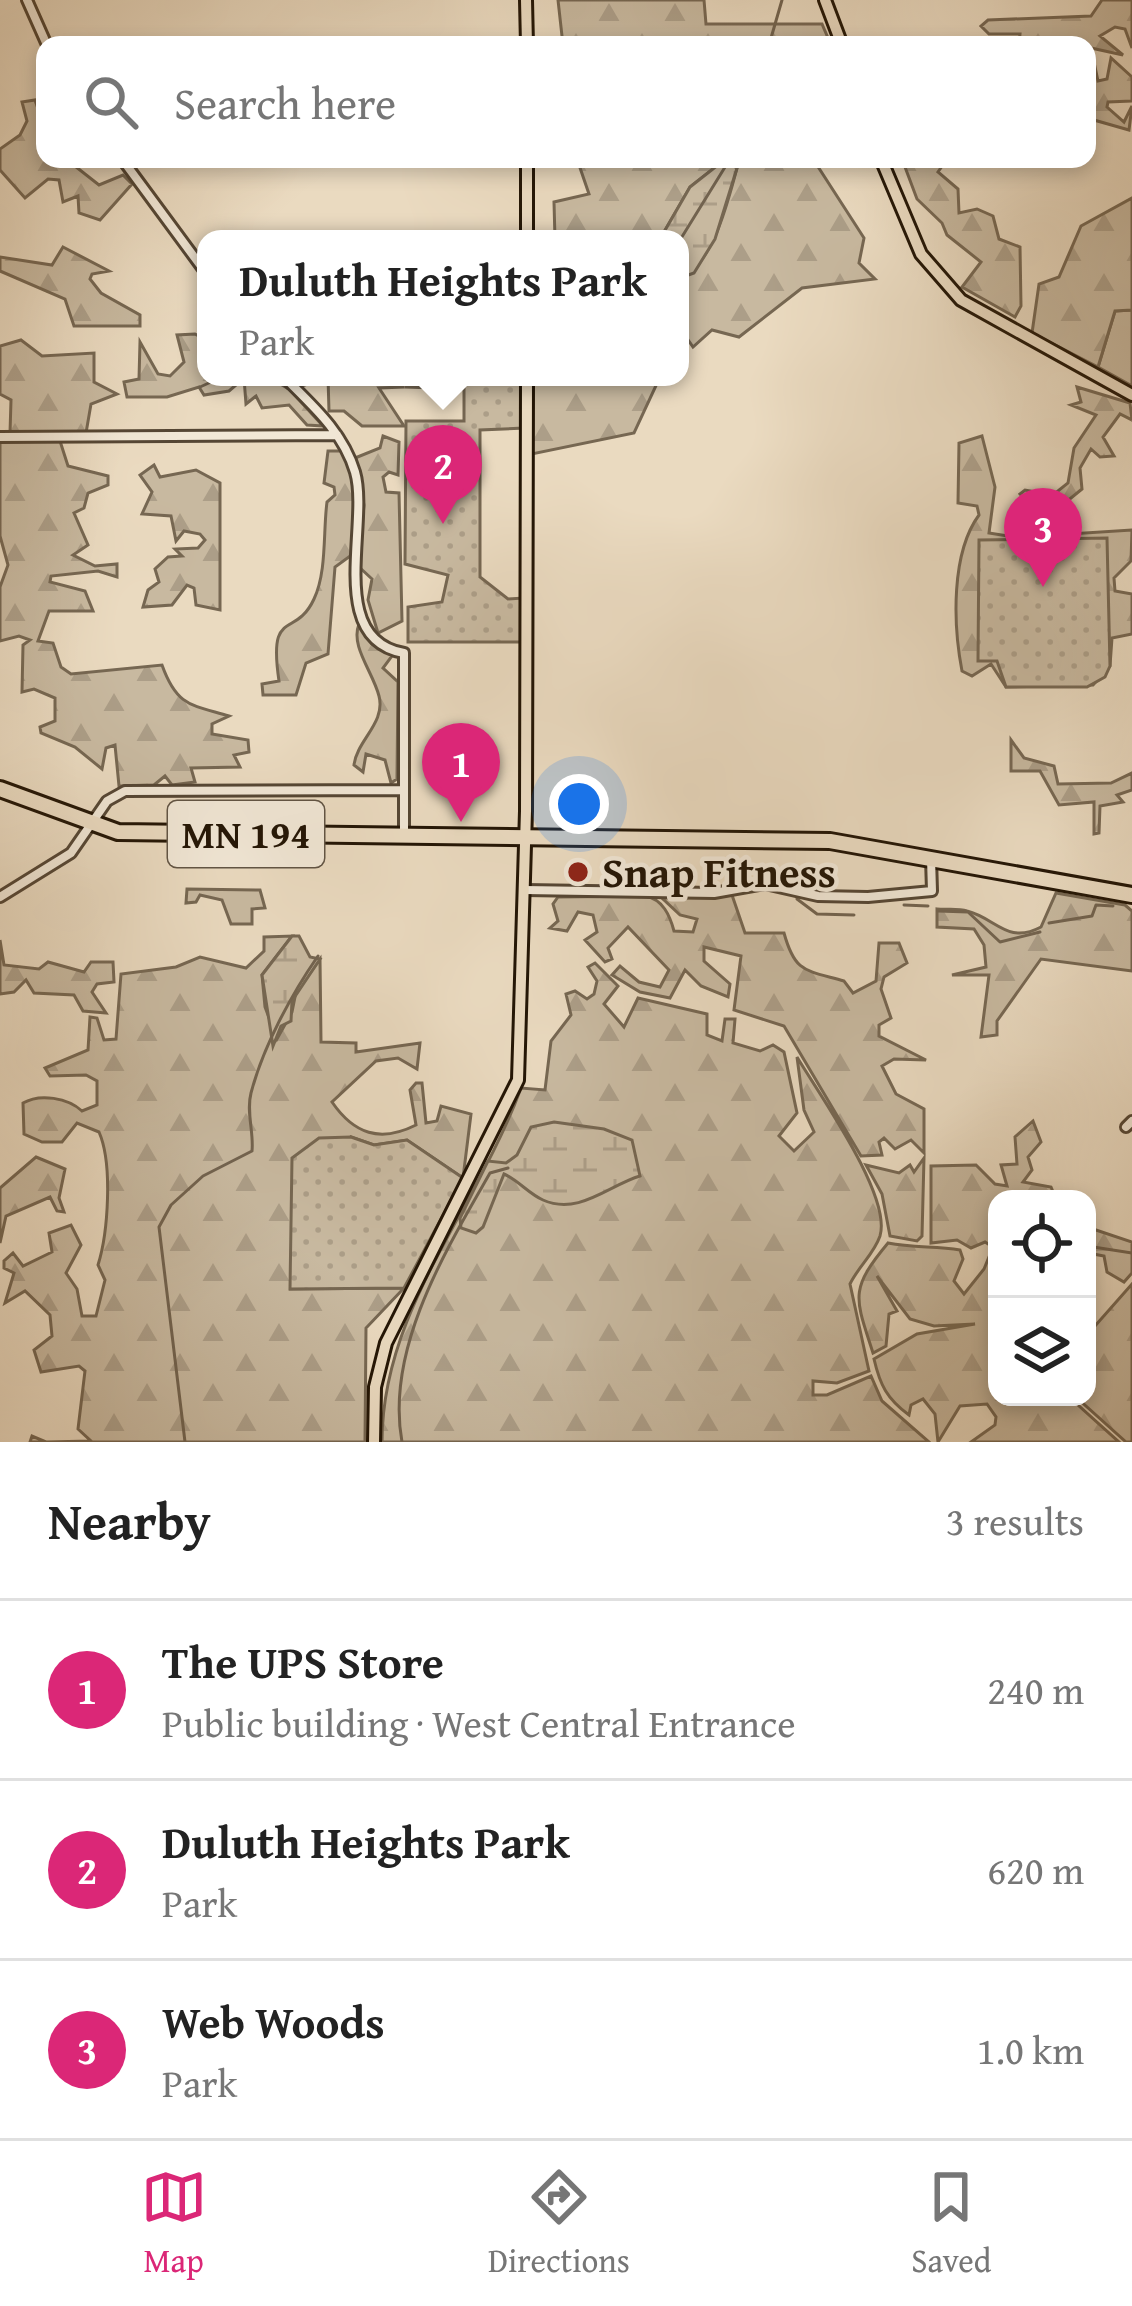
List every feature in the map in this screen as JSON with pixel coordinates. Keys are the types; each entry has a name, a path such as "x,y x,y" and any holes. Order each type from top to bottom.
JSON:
{"highway":[{"name":"MN 194","path":"3,785 90,826 148,833 817,841 931,856 1113,892 1132,891"},
{"name":"MN 194","path":"1011,871 1132,891"},
{"path":"1113,892 1132,904"}],"main road":[{"path":"526,0 526,36"},
{"path":"825,0 839,36"},
{"path":"527,168 527,230"},
{"path":"885,168 920,254 961,300 1132,395"},
{"path":"374,1442 375,1387 386,1343 518,1080 525,890 527,386"}],"street":[{"path":"28,0 42,36"},
{"path":"129,168 197,261"},
{"path":"293,386 339,435 360,495 355,590 359,614 384,646 404,653 404,835"},
{"path":"0,437 339,435"},
{"path":"0,897 71,854 118,793 404,790"},
{"path":"525,890 714,893 764,884 818,896 868,897 932,891 931,856"}],"green space":[{"path":"558,0 704,0 706,24 822,24 827,36 562,36"},
{"path":"1102,0 1132,0 1132,48 1125,29 1115,27 1100,36 1123,55 1096,49 1096,36 989,34 981,26 988,20 1091,16"},
{"path":"1111,58 1132,77 1132,101 1108,102 1107,107 1124,122 1132,106 1129,130 1096,121 1096,72 1098,81 1107,79"},
{"path":"22,102 36,103 36,168 77,168 99,185 123,175 132,184 100,220 79,213 78,196 63,202 59,180 48,179 25,198 0,170 0,149 20,135 27,121"},
{"path":"580,168 714,168 690,187 665,230 555,230 554,202 589,194"},
{"path":"714,168 737,168 715,239 689,275 689,230 665,230 690,187"},
{"path":"737,168 819,168 864,238 859,263 875,279 802,288 739,337 712,330 693,347 689,341 689,273 702,260 724,214"},
{"path":"905,168 941,168 938,172 958,189 959,213 977,209 993,216 999,239 1020,247 1021,306 1015,317 962,287 981,262 947,235 942,223 917,199"},
{"path":"1132,198 1132,310 1115,311 1098,367 1032,333 1039,284 1059,277 1081,226"},
{"path":"63,247 109,271 92,274 90,279 101,293 140,315 140,326 74,326 65,299 0,271 0,257 52,265"},
{"path":"1132,310 1132,386 1098,367 1115,311"},
{"path":"177,335 197,335 197,386 235,386 204,395 199,387 167,397 127,397 124,382 139,379 140,342 158,374 170,376 184,362"},
{"path":"21,340 42,356 94,353 94,382 117,394 91,404 86,433 10,433 11,400 0,394 0,346"},
{"path":"245,386 286,386 323,426 307,425 289,405 262,408 256,396 246,404"},
{"path":"328,386 403,386 379,388 404,426 362,426 344,411 329,411"},
{"path":"524,386 524,428 480,430 480,577 508,599 523,598 521,642 408,642 408,607 442,602 448,575 405,564 406,421 464,421 464,389 406,387"},
{"path":"530,386 656,386 634,433 527,455"},
{"path":"1077,387 1130,403 1132,420 1120,414 1103,437 1114,456 1100,457 1091,449 1080,468 1082,489 1044,520 1020,494 1025,490 1053,495 1068,483 1074,448 1096,415 1071,405 1081,402"},
{"path":"383,436 399,442 398,475 389,472 383,477 386,492 399,493 402,621 378,633 368,600 372,579 358,566 364,505 355,458 380,448"},
{"path":"982,436 995,487 989,533 1014,537 1049,527 1054,535 1132,530 1131,561 1114,578 1115,591 1132,594 1132,634 1112,638 1110,666 1093,685 1006,687 991,664 972,676 962,671 957,632 959,569 979,515 977,506 958,503 959,443"},
{"path":"0,440 60,441 68,466 108,476 108,485 88,493 84,508 74,513 88,545 73,555 95,566 117,564 117,577 98,571 51,576 50,582 85,591 93,611 49,611 38,641 53,643 61,667 71,674 162,665 180,697 229,716 212,724 212,734 248,740 249,752 234,755 240,767 191,768 195,782 172,785 165,776 154,785 119,786 115,745 106,748 102,769 75,747 41,733 40,727 55,721 55,698 34,689 22,692 23,645 30,640 19,636 0,641 0,587 8,565 0,536"},
{"path":"328,451 345,451 356,489 353,554 335,567 328,654 306,663 296,695 263,695 262,684 279,681 280,633 307,611 318,588 327,502 335,495 334,487 324,483"},
{"path":"154,465 160,477 196,470 220,483 220,610 196,605 194,588 187,585 172,605 143,607 148,590 159,582 155,569 168,557 182,556 175,549 198,548 205,540 184,531 176,541 171,516 142,514 152,492 140,475"},
{"path":"1107,538 1110,666 1105,677 1087,687 1006,687 997,661 978,661 979,540"},
{"path":"359,624 392,656 383,668 398,682 397,779 391,783 385,760 366,754 363,772 354,765 380,706 360,650"},
{"path":"1011,740 1024,758 1054,766 1058,784 1111,783 1132,773 1132,790 1117,795 1123,802 1100,806 1099,833 1094,834 1094,802 1059,805 1040,771 1011,771"},
{"path":"187,889 260,890 265,908 252,909 252,924 231,924 222,900 200,895 196,902 186,903"},
{"path":"1056,893 1125,905 1132,911 1132,971 1041,959 997,1021 997,1035 981,1037 989,975 952,975 986,967 984,945 974,929 937,927 937,909 964,910 1010,932 1029,932 1041,927"},
{"path":"732,895 745,933 784,933 798,963 811,972 844,981 853,993 876,981 879,943 899,943 907,963 884,977 881,989 891,1018 879,1025 879,1036 926,1060 894,1059 882,1066 896,1094 924,1109 924,1153 911,1140 895,1149 884,1138 879,1142 882,1155 861,1156 784,1026 734,1010 741,956 704,947 704,961 730,984 728,997 701,986 685,970 670,998 640,992 612,975 620,966 639,982 660,987 669,970 628,927 608,948 612,959 605,962 585,940 597,932 593,915 578,912 567,931 550,928 558,921 553,904 558,897 645,896 661,904 674,931 693,932 697,919 680,915 662,898"},
{"path":"292,936 262,975 265,1007 277,1039 292,1012 296,992 320,959 321,1042 356,1043 356,1052 420,1043 417,1069 398,1058 376,1061 332,1102 349,1122 379,1134 416,1125 410,1090 416,1083 422,1083 426,1123 437,1121 441,1106 471,1114 463,1178 407,1140 374,1145 351,1137 291,1289 404,1288 366,1328 365,1442 46,1442 91,1441 78,1429 85,1371 79,1366 41,1372 34,1350 52,1336 50,1315 25,1291 5,1303 14,1273 4,1268 4,1261 13,1253 23,1266 52,1252 49,1233 71,1225 81,1245 66,1273 77,1289 82,1316 96,1316 105,1280 98,1265 107,1180 99,1132 77,1123 62,1142 42,1142 24,1134 23,1103 54,1098 82,1111 97,1105 97,1081 86,1075 50,1076 45,1068 88,1050 90,1017 97,1018 104,1040 116,1039 121,974 176,967 200,957 246,968 264,951 264,937"},
{"path":"292,936 299,936 310,957 320,959 292,1001 291,1021 281,1026 273,1046 262,975"},
{"path":"0,940 4,965 39,969 48,962 84,972 91,962 113,962 114,982 97,984 92,992 106,1013 83,1011 74,995 34,993 26,980 14,992 0,994"},
{"path":"595,963 618,986 604,1004 624,1027 638,998 707,1014 707,1035 722,1041 725,1019 735,1019 733,1043 760,1051 773,1045 784,1052 797,1113 779,1136 794,1151 814,1132 804,1110 797,1057 851,1145 881,1218 877,1243 850,1284 869,1371 837,1383 813,1381 813,1395 827,1395 871,1376 882,1401 929,1442 382,1442 386,1394 414,1303 521,1088 545,1090 551,1041 571,1015 566,994 575,991 587,999 594,994 597,981 588,967"},
{"path":"1033,1121 1041,1142 1028,1157 1032,1170 1023,1182 1052,1190 988,1190 988,1244 971,1248 957,1240 931,1243 931,1166 976,1165 995,1184 1007,1186 1001,1165 1017,1164 1015,1137"},
{"path":"554,1122 604,1129 632,1140 640,1176 581,1202 556,1204 504,1174 483,1227 476,1233 461,1228 460,1218 488,1161 506,1163 517,1155 531,1127"},
{"path":"351,1137 374,1145 407,1140 463,1178 404,1288 290,1289 292,1158 319,1138"},
{"path":"36,1157 65,1169 59,1198 64,1212 57,1211 50,1197 6,1216 0,1243 0,1188"},
{"path":"924,1158 922,1236 917,1241 890,1236 882,1194 866,1165 899,1173 910,1165 914,1172"},
{"path":"1096,1230 1132,1242 1132,1273 1124,1282 1107,1272 1104,1256 1096,1255"},
{"path":"888,1243 960,1250 963,1259 954,1281 964,1294 988,1259 988,1405 960,1406 938,1442 935,1414 923,1399 911,1405 909,1415 901,1409 886,1391 874,1359 917,1334 975,1324 934,1326 910,1319 877,1276 897,1311 889,1314 886,1346 873,1353 862,1319 861,1284"},
{"path":"1132,1284 1132,1442 1126,1442 1086,1406 1096,1406 1096,1325"},
{"path":"988,1406 1079,1406 1119,1442 971,1442 995,1425"}],"waterway":[{"path":"772,36 782,0"},
{"path":"686,230 724,168"},
{"path":"797,899 817,914 854,915"},
{"path":"904,905 928,906"},
{"path":"1049,923 1092,916 1096,905 1113,906"},
{"path":"938,911 968,912 1000,942 1040,932"},
{"path":"185,1442 159,1227 171,1205 203,1176 252,1151 250,1100 256,1076 279,1022 318,956"},
{"path":"402,1442 402,1372 423,1302 490,1173 508,1168"},
{"path":"1096,1247 1132,1253"}],"place":[{"name":"Duluth Heights Park","path":"443,524"},
{"name":"Web Woods","path":"1043,587"},
{"name":"The UPS Store","path":"461,822"},
{"name":"Snap Fitness","path":"578,872"}]}
